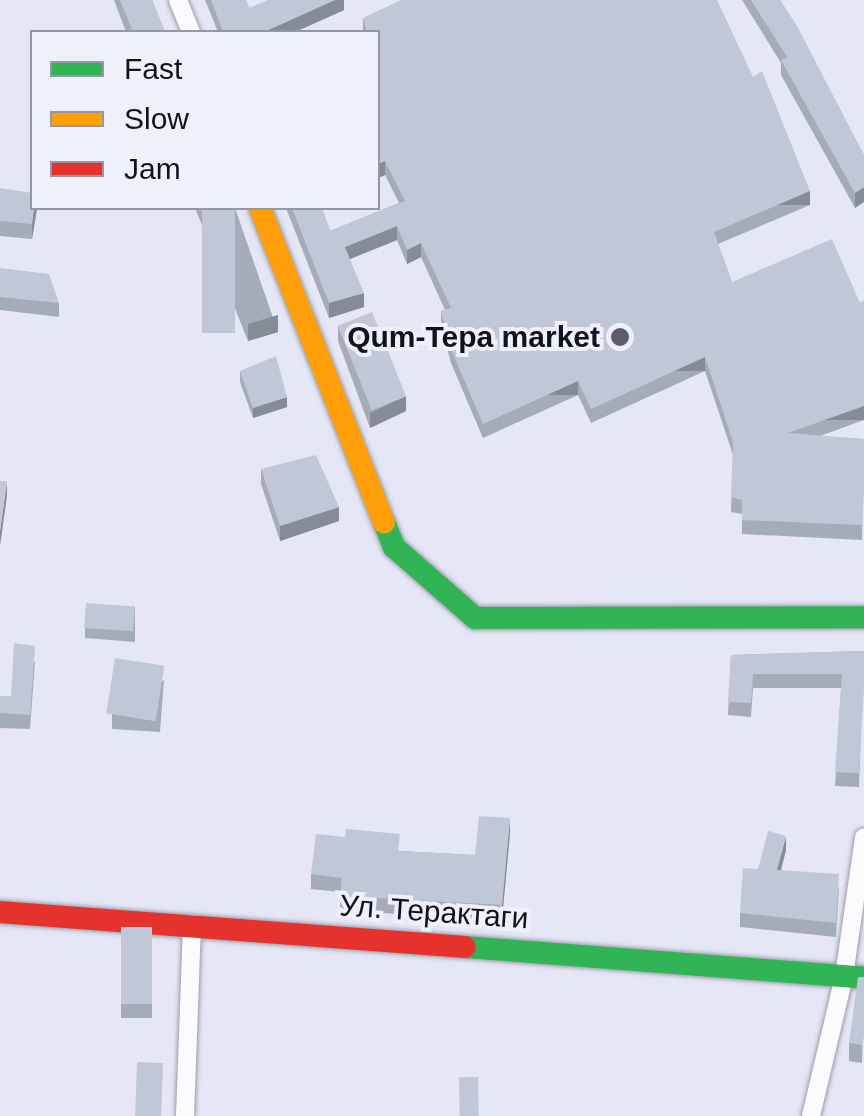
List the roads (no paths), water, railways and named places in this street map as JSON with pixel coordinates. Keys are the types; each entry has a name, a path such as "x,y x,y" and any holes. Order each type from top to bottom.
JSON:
{"street":[{"path":"178,0 189,30"},
{"path":"261,210 394,547 475,618 864,618"},
{"path":"811,1116 854,977 864,837"},
{"name":"Ул. Терактаги","path":"0,912 854,977"},
{"path":"185,1116 192,924"}],"place":[{"name":"Qum-Tepa market","path":"620,337"}]}
